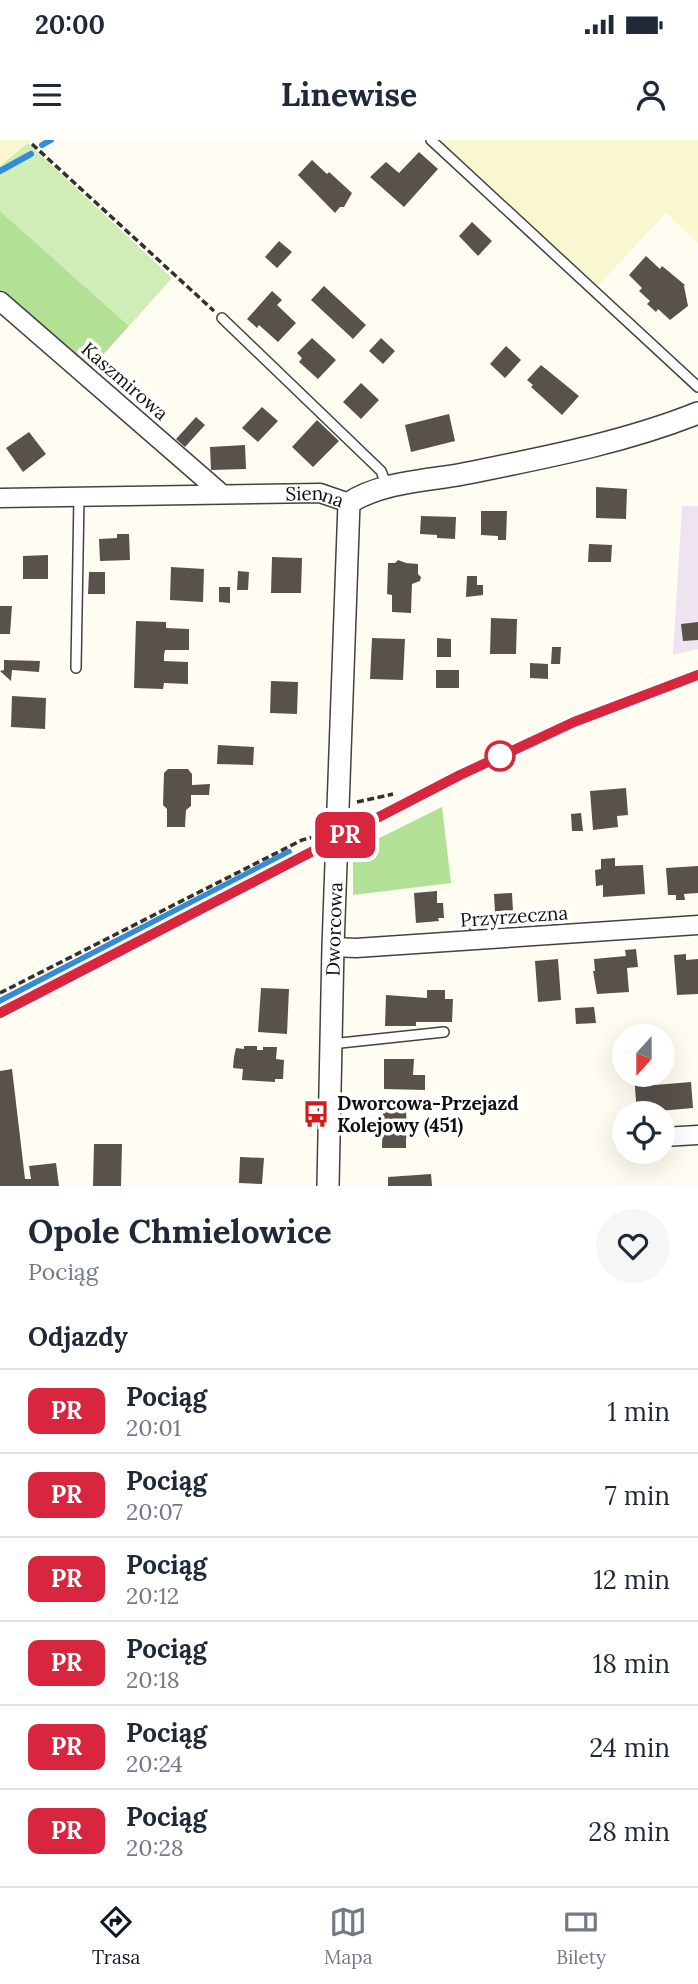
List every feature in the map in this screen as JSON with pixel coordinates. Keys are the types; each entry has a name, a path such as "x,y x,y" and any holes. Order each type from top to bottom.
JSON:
{"street":[{"name":"Kaszmirowa","path":"0,301 222,495"},
{"name":"Sienna","path":"0,498 320,493 349,503 365,492 464,474 620,439 661,428 698,413"},
{"name":"Dworcowa","path":"328,1186 333,947 349,503"},
{"name":"Przyrzeczna","path":"333,947 356,948 698,925"},
{"path":"675,1136 698,1135"}],"lane":[{"path":"431,140 698,387"},
{"path":"222,318 381,471 388,487"},
{"path":"76,668 79,497"},
{"path":"331,1044 444,1032"}],"path":[{"path":"32,144 222,318"},
{"path":"348,804 393,794"},
{"path":"0,993 302,839 337,831"}],"shaded area":[{"path":"682,506 698,506 698,649 673,655"}],"green space":[{"path":"0,140 32,140 0,166"},
{"path":"437,140 698,140 698,243 666,213 598,286"},
{"path":"28,143 172,278 129,326 0,211 0,166"},
{"path":"0,211 129,326 91,368 0,293"},
{"path":"442,807 451,883 353,895 353,851"}],"building":[{"path":"419,152 438,169 404,207 370,177 386,162 399,173"},
{"path":"312,160 352,193 344,207 340,207 335,213 298,175"},
{"path":"472,222 492,241 478,256 459,236"},
{"path":"279,241 292,252 277,268 265,257"},
{"path":"646,256 685,285 688,306 670,320 658,309 656,312 647,304 650,301 639,291 642,288 629,275"},
{"path":"324,286 366,325 353,339 311,300"},
{"path":"272,291 282,300 277,305 296,323 278,342 259,325 257,328 247,319"},
{"path":"312,338 336,360 318,379 299,362 302,358 297,353"},
{"path":"381,338 395,351 383,364 369,351"},
{"path":"506,346 521,360 505,378 490,364"},
{"path":"541,365 579,396 562,415 531,387 533,385 527,380"},
{"path":"361,383 379,400 361,419 343,402"},
{"path":"262,407 278,421 258,442 242,428"},
{"path":"449,414 455,441 411,452 405,425"},
{"path":"196,417 205,425 185,447 176,439"},
{"path":"317,420 339,441 313,467 292,447"},
{"path":"29,432 46,454 23,472 6,448"},
{"path":"245,445 246,469 211,470 210,447"},
{"path":"596,487 627,489 626,519 596,518"},
{"path":"481,511 507,511 506,540 498,540 498,536 481,535"},
{"path":"421,516 456,517 455,539 420,534"},
{"path":"117,534 129,534 130,560 100,561 99,539 117,538"},
{"path":"589,544 612,545 611,562 588,562"},
{"path":"48,555 48,579 23,579 23,556"},
{"path":"272,557 302,558 301,593 271,593"},
{"path":"398,560 418,564 418,574 421,577 420,581 412,584 411,613 392,612 392,595 387,594 388,563"},
{"path":"171,567 204,569 203,602 170,600"},
{"path":"238,571 249,572 248,590 237,590"},
{"path":"89,572 105,572 105,594 88,594"},
{"path":"467,576 477,576 477,585 483,585 483,595 466,597"},
{"path":"219,587 230,587 230,603 219,602"},
{"path":"0,606 12,606 10,634 0,634"},
{"path":"491,618 517,619 516,654 490,654"},
{"path":"136,621 166,622 166,628 189,629 189,650 165,650 164,655 164,661 188,662 188,684 164,683 163,689 134,688"},
{"path":"698,622 698,640 683,641 681,624"},
{"path":"372,638 405,639 403,680 370,679"},
{"path":"437,638 451,639 451,657 437,657"},
{"path":"552,647 561,647 560,664 551,664"},
{"path":"4,660 40,661 39,672 12,670 11,681 0,671 4,670"},
{"path":"530,663 548,664 548,679 530,678"},
{"path":"436,670 459,670 459,688 436,688"},
{"path":"271,681 298,682 297,714 270,713"},
{"path":"12,696 46,698 45,729 11,727"},
{"path":"218,745 254,747 253,765 217,764"},
{"path":"168,769 188,769 192,774 192,785 210,784 209,795 191,795 191,806 186,810 185,827 167,827 167,809 163,805 164,773"},
{"path":"626,788 628,815 617,816 618,827 593,830 590,791"},
{"path":"581,813 583,831 572,831 571,814"},
{"path":"615,858 615,866 643,865 645,894 603,897 603,885 596,886 595,870 601,869 601,859"},
{"path":"698,866 698,893 684,894 685,900 676,900 676,895 668,895 666,868"},
{"path":"437,891 437,903 443,903 444,918 416,923 414,893"},
{"path":"512,893 513,911 495,912 494,894"},
{"path":"489,914 490,932 469,934 468,916"},
{"path":"636,949 638,967 627,968 629,992 597,994 594,959 626,956 625,950"},
{"path":"686,954 686,960 698,959 698,994 677,995 674,955"},
{"path":"558,959 561,1000 538,1002 535,961"},
{"path":"261,988 289,989 287,1034 258,1032"},
{"path":"427,990 445,990 445,999 453,999 452,1022 416,1022 416,1026 385,1026 386,995 427,998"},
{"path":"594,1007 596,1023 576,1024 575,1008"},
{"path":"244,1046 257,1046 257,1050 277,1047 276,1059 284,1060 283,1079 275,1079 275,1082 242,1080 243,1069 233,1068 236,1048 244,1049"},
{"path":"384,1059 414,1059 413,1075 425,1075 425,1090 384,1089"},
{"path":"12,1069 25,1179 31,1179 29,1166 56,1163 59,1186 0,1186 0,1071"},
{"path":"691,1082 693,1108 675,1110 675,1101 636,1101 635,1087 676,1087 676,1083"},
{"path":"383,1110 406,1111 407,1129 416,1129 415,1138 406,1138 406,1148 382,1148"},
{"path":"94,1144 122,1144 121,1186 93,1186"},
{"path":"240,1157 264,1158 262,1184 239,1183"},
{"path":"431,1174 432,1186 388,1186 388,1177"}],"waterway":[{"path":"42,145 51,140"},
{"path":"0,171 31,154"},
{"path":"0,1001 289,852"}],"railway":[{"path":"0,1013 460,775 577,721 698,675"}],"train":[{"name":"PR","path":"0,1013 460,775 574,722 698,675"}],"place":[{"name":"Dworcowa-Przejazd Kolejowy (451)","path":"316,1114"}]}
